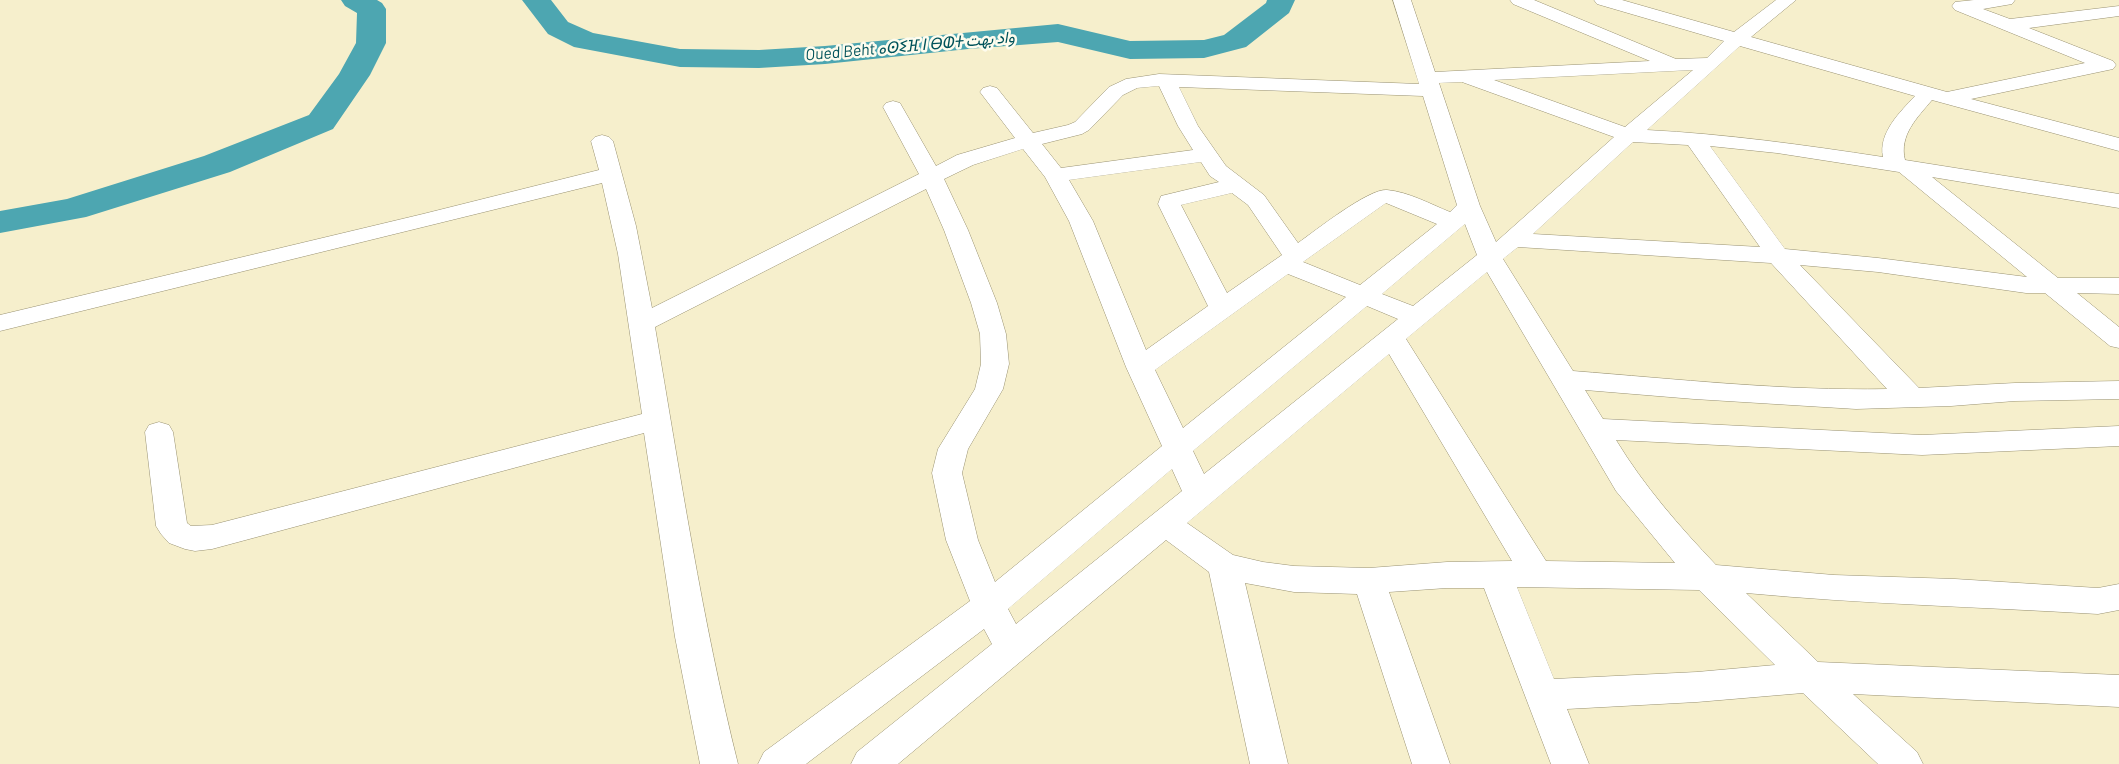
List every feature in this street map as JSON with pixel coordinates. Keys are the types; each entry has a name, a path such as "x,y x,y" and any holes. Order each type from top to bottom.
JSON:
{"street":[{"path":"1402,0 1429,84 1461,214 1490,256 1627,483 1674,541 1707,577 1810,677 1904,764"},
{"path":"1519,0 1676,64"},
{"path":"1603,0 1630,3 1737,39 2119,145"},
{"path":"870,764 1490,256 1513,240 1737,39 1787,0"},
{"path":"1956,4 2006,0"},
{"path":"1579,26 1630,3"},
{"path":"1956,4 2112,67"},
{"path":"2006,24 2119,11"},
{"path":"640,324 965,160 1003,147 1058,134 1082,126 1116,91 1127,85 1144,81 1429,84 1467,76 1712,63"},
{"path":"2112,67 1937,96 1907,118 1894,138 1892,147 1901,166 2119,340"},
{"path":"1467,76 1628,135 1694,138 1777,147 2059,190 2119,201"},
{"path":"1167,81 1178,108 1206,155 1223,177 1256,200 1290,260 1363,296 1417,317"},
{"path":"990,92 1030,140 1055,175 1081,221 1140,367 1199,496"},
{"path":"894,107 932,178 956,230 984,303 993,334 995,364 988,389 953,449 947,473 962,540 990,606 1012,649"},
{"path":"1694,138 1778,256 1912,398"},
{"path":"602,141 630,254 688,626 703,702 719,764"},
{"path":"1055,175 1206,155"},
{"path":"0,322 396,228 610,174"},
{"path":"1222,309 1169,201 1236,185"},
{"path":"1140,367 1378,198 1385,196 1461,214"},
{"path":"777,764 990,606 1461,214"},
{"path":"1513,240 1638,246 1778,256 1878,265 2017,284 2119,286"},
{"path":"1392,337 1537,574"},
{"path":"1563,378 1769,394 1856,398 1912,398 2119,390"},
{"path":"159,432 172,526 178,534 190,540 212,537 656,420"},
{"path":"1594,429 1922,444 2119,436"},
{"path":"1164,523 1224,565 1263,575 1294,579 1369,581 1447,576 1537,574 1707,577 1834,588 1955,592 2098,601 2119,597"},
{"path":"1224,565 1269,764"},
{"path":"1496,575 1570,764"},
{"path":"1369,581 1431,764"},
{"path":"1543,695 1698,687 1810,677 2119,691"}],"waterway":[{"name":"Oued Beht ⴰⵙⵉⴼ ⵏ ⴱⵀⵜ واد بهت","path":"0,222 73,209 217,164 321,122 354,75 371,43 372,9 355,0"},
{"name":"Oued Beht ⴰⵙⵉⴼ ⵏ ⴱⵀⵜ واد بهت","path":"536,0 558,28 585,41 680,58 759,59 825,55 1058,33 1130,50 1204,49 1235,41 1279,7 1281,0"}]}
